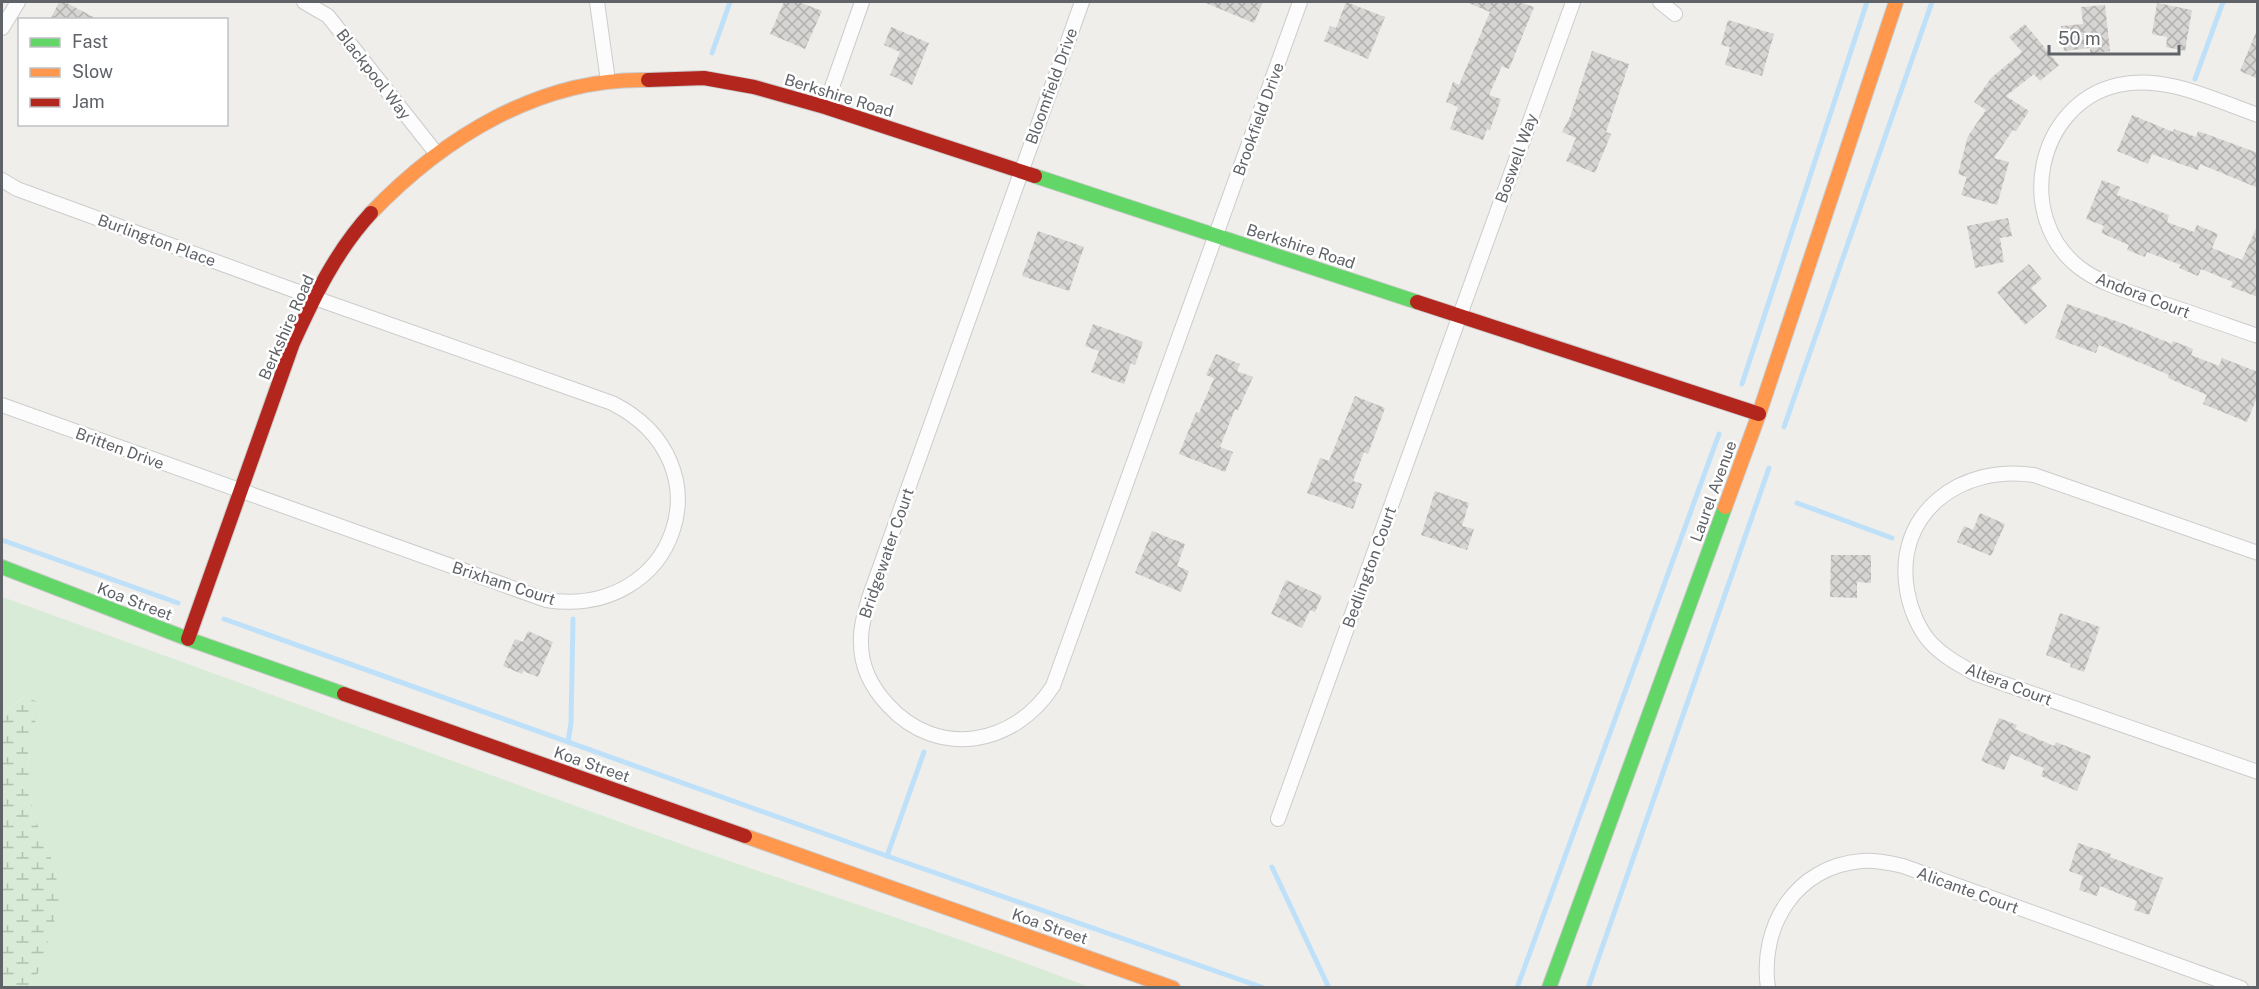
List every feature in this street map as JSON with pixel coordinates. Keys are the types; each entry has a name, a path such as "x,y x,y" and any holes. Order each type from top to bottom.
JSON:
{"main road":[{"name":"Laurel Avenue","path":"1549,987 1759,414 1896,2"},
{"name":"Berkshire Road","path":"188,639 293,343 313,298 367,217 407,177 436,153 478,125 520,106 566,90 608,81 710,79 765,89 1460,314 1759,414"},
{"name":"Koa Street","path":"2,567 188,639 1173,987"}],"street":[{"path":"2,28 18,2"},
{"name":"Blackpool Way","path":"304,2 328,16 436,153"},
{"path":"597,2 608,81"},
{"path":"825,107 862,2"},
{"name":"Bloomfield Drive","path":"1021,171 1082,2"},
{"name":"Brookfield Drive","path":"1217,236 1300,2"},
{"name":"Boswell Way","path":"1460,314 1573,2"},
{"path":"1660,2 1675,14"},
{"name":"Andora Court","path":"2258,115 2177,87 2145,83 2117,85 2084,100 2064,118 2050,141 2040,183 2040,198 2049,228 2058,244 2080,268 2115,286 2258,336"},
{"name":"Bridgewater Court","path":"1021,171 869,598 862,625 863,661 869,679 881,698 896,713 916,727 937,736 957,739 980,738 998,733 1016,725 1032,712 1053,686 1217,236"},
{"name":"Burlington Place","path":"2,180 17,189 313,298"},
{"name":"Brixham Court","path":"240,490 546,600 563,603 582,603 606,597 639,580 653,566 665,548 673,529 678,508 678,491 670,460 653,433 627,410 313,298"},
{"name":"Bedlington Court","path":"1278,819 1460,314"},
{"name":"Britten Drive","path":"2,405 240,490"},
{"name":"Altera Court","path":"2258,553 2034,475 2015,472 1978,477 1961,483 1944,495 1930,508 1915,529 1907,551 1905,569 1909,600 1917,621 1930,642 1951,661 1976,674 2258,772"},
{"name":"Alicante Court","path":"1768,987 1766,957 1768,941 1773,926 1791,897 1814,877 1829,869 1846,863 1863,861 1903,866 2149,956 2241,987"}],"green space":[{"path":"2,597 667,839 984,948 1089,987 28,987 38,973 52,860 33,814 29,772 28,745 41,703 23,697 2,714"},
{"path":"24,697 41,703 28,745 33,814 52,860 61,899 38,973 28,987 2,987 2,714"}],"building":[{"path":"59,2 65,2 95,18 51,18"},
{"path":"784,2 799,2 822,11 805,49 770,34"},
{"path":"1203,2 1263,2 1254,23"},
{"path":"1346,2 1385,17 1368,59 1324,41 1330,26 1336,28"},
{"path":"1466,2 1519,2 1534,7 1509,69 1502,66 1489,95 1501,99 1490,130 1487,129 1483,140 1450,129 1458,107 1446,102 1453,82 1459,85 1490,12"},
{"path":"2157,3 2192,10 2185,51 2166,47 2167,37 2152,34"},
{"path":"2105,5 2110,51 2090,54 2090,48 2064,51 2061,26 2083,24 2081,7"},
{"path":"1728,20 1774,34 1762,76 1725,65 1730,47 1721,45"},
{"path":"2025,24 2059,65 2040,81 2034,74 2006,96 2029,111 1994,158 2009,162 1997,205 1961,195 1967,177 1958,174 1968,136 1986,110 1974,102 1991,78 2022,52 2009,37"},
{"path":"891,27 929,43 912,85 890,75 900,52 884,45"},
{"path":"2258,30 2258,79 2240,71"},
{"path":"1592,51 1629,64 1606,132 1611,134 1595,173 1566,161 1576,138 1562,132 1570,117"},
{"path":"2132,115 2173,132 2174,129 2196,137 2198,131 2258,153 2258,188 2200,164 2198,170 2152,154 2148,164 2117,151"},
{"path":"2102,180 2120,187 2117,195 2169,215 2167,222 2194,232 2197,225 2218,234 2212,248 2242,260 2258,224 2258,297 2231,287 2233,282 2201,269 2198,276 2179,268 2181,265 2147,252 2145,257 2127,250 2129,245 2101,233 2104,226 2086,219"},
{"path":"2008,218 2012,236 2000,238 2004,262 1975,268 1967,226"},
{"path":"1038,231 1084,247 1069,291 1022,276"},
{"path":"2029,264 2042,279 2031,288 2047,306 2025,325 1997,292"},
{"path":"2067,304 2172,344 2173,341 2193,349 2191,355 2219,366 2222,358 2258,372 2258,395 2247,422 2203,404 2207,395 2168,378 2169,375 2099,345 2096,353 2055,338"},
{"path":"1093,324 1143,342 1135,365 1131,363 1124,384 1091,372 1099,351 1085,346"},
{"path":"1216,354 1240,364 1237,371 1253,377 1238,410 1235,409 1220,447 1233,452 1225,472 1179,454 1196,412 1199,413 1214,378 1206,375"},
{"path":"1355,396 1385,408 1368,454 1364,452 1353,481 1362,484 1353,509 1307,493 1320,458 1329,461"},
{"path":"1435,491 1469,503 1462,526 1474,529 1467,550 1421,535"},
{"path":"1980,513 2005,524 1991,556 1957,542 1964,526 1973,530"},
{"path":"1152,531 1185,544 1177,566 1189,571 1181,592 1135,573"},
{"path":"1831,555 1871,555 1871,583 1857,582 1857,598 1830,597"},
{"path":"1286,580 1322,596 1315,612 1310,610 1302,628 1271,614"},
{"path":"2060,613 2100,627 2084,672 2070,667 2071,664 2046,655"},
{"path":"528,631 553,642 538,677 523,671 522,674 503,666 515,639 523,642"},
{"path":"1999,718 2017,725 2015,729 2054,746 2056,742 2091,756 2077,791 2041,776 2044,768 2011,754 2004,770 1981,761"},
{"path":"2078,843 2111,854 2110,857 2163,878 2149,915 2134,910 2137,901 2100,886 2097,896 2079,890 2083,876 2069,871"}],"waterway":[{"path":"712,53 730,2"},
{"path":"1742,384 1867,2"},
{"path":"1784,427 1932,2"},
{"path":"2195,79 2223,2"},
{"path":"1517,988 1719,434"},
{"path":"1588,988 1769,468"},
{"path":"1797,503 1892,538"},
{"path":"2,540 178,603"},
{"path":"224,619 1264,988"},
{"path":"568,742 571,723 573,619"},
{"path":"887,856 924,752"},
{"path":"1272,867 1329,988"}],"traffic: fast":[{"path":"1035,176 1417,302"},
{"path":"1549,988 1725,507"},
{"path":"2,567 188,639 344,694"}],"traffic: slow":[{"path":"1725,507 1759,414 1896,2"},
{"path":"371,213 429,160 496,117 532,101 569,89 608,82 648,80"},
{"path":"745,836 1173,988"}],"traffic: jam":[{"path":"648,80 704,78 754,87 825,107 1035,176"},
{"path":"188,639 293,343 336,259 371,213"},
{"path":"1417,302 1759,414"},
{"path":"344,694 745,836"}]}
